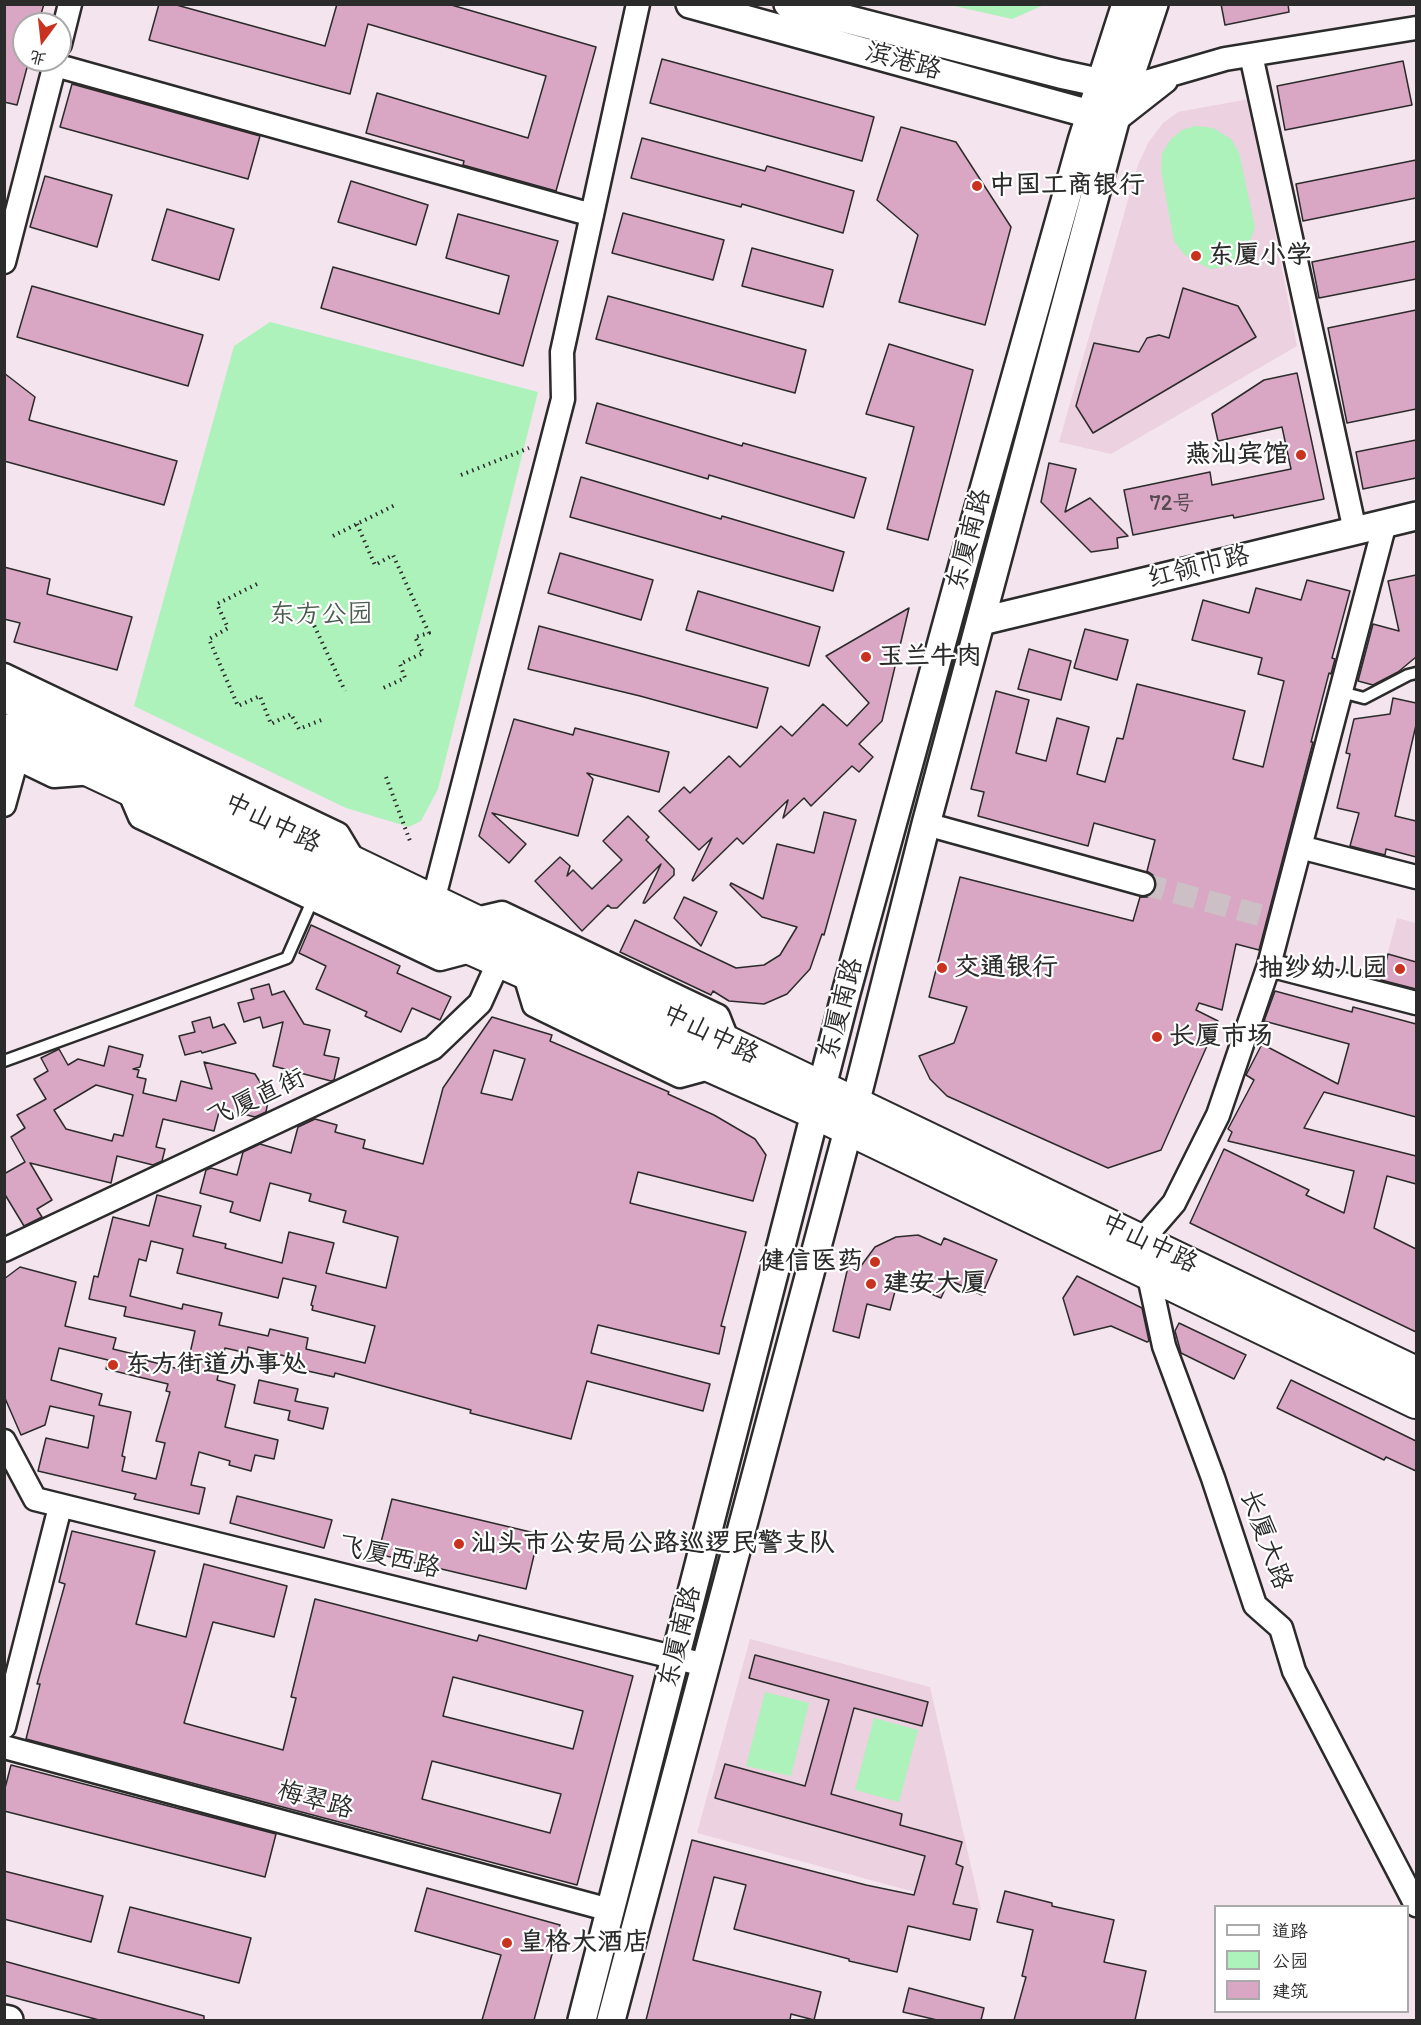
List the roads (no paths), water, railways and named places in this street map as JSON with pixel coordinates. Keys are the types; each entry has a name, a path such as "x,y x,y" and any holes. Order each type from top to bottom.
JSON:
{"main road":[{"name":"中山中路","path":"4,695 433,901 492,951 721,1055"},
{"name":"中山中路","path":"4,730 128,789 492,951 819,1101 1148,1272 1416,1402"},
{"name":"中山中路","path":"851,1117 1142,1240 1416,1373"}],"street":[{"path":"433,901 562,399 562,352 638,4"},
{"name":"滨港路","path":"690,4 1103,118"},
{"name":"滨港路","path":"788,4 1112,85"},
{"name":"东厦南路","path":"611,2020 851,1117 926,825 982,621 1112,85 1126,4"},
{"name":"东厦南路","path":"1112,85 1154,4"},
{"path":"1112,85 1174,75 1225,59 1416,28"},
{"path":"1251,55 1354,531"},
{"path":"72,60 592,215"},
{"path":"4,262 53,72"},
{"path":"1103,118 1174,75"},
{"name":"东厦南路","path":"582,2020 819,1101 970,536 1103,118"},
{"name":"红领巾路","path":"982,621 1416,516"},
{"path":"1142,1240 1174,1203 1218,1115 1269,965 1276,920 1300,847 1385,523"},
{"path":"4,675 338,834 356,864"},
{"path":"83,733 123,731"},
{"path":"4,805 11,755 54,776 93,773"},
{"path":"128,789 140,817 440,959 492,951"},
{"path":"926,825 1143,884"},
{"path":"1300,847 1416,877"},
{"name":"飞厦直街","path":"6,1245 433,1048 480,1003 492,951"},
{"path":"1269,965 1416,1004"},
{"name":"长厦大路","path":"1148,1272 1164,1346 1213,1478 1255,1605 1281,1628 1294,1671 1416,1905"},
{"name":"飞厦西路","path":"4,1441 34,1499 705,1665"},
{"path":"4,1727 60,1507"},
{"name":"梅翠路","path":"4,1747 610,1910"}],"lane":[{"path":"1341,692 1364,698 1408,675 1416,674"},
{"path":"4,1061 287,958 313,899"}],"tunnel":[{"path":"1143,884 1271,918"}],"place":[{"name":"中国工商银行","path":"977,186"},
{"name":"东厦小学","path":"1196,256"},
{"name":"燕汕宾馆","path":"1301,455"},
{"name":"玉兰牛肉","path":"866,657"},
{"name":"交通银行","path":"942,968"},
{"name":"抽纱幼儿园","path":"1400,969"},
{"name":"长厦市场","path":"1157,1037"},
{"name":"健信医药","path":"875,1262"},
{"name":"建安大厦","path":"871,1284"},
{"name":"东方街道办事处","path":"113,1365"},
{"name":"汕头市公安局公路巡逻民警支队","path":"459,1544"},
{"name":"皇格大酒店","path":"507,1943"}],"park label":[{"name":"东方公园","path":"321,615"}]}
